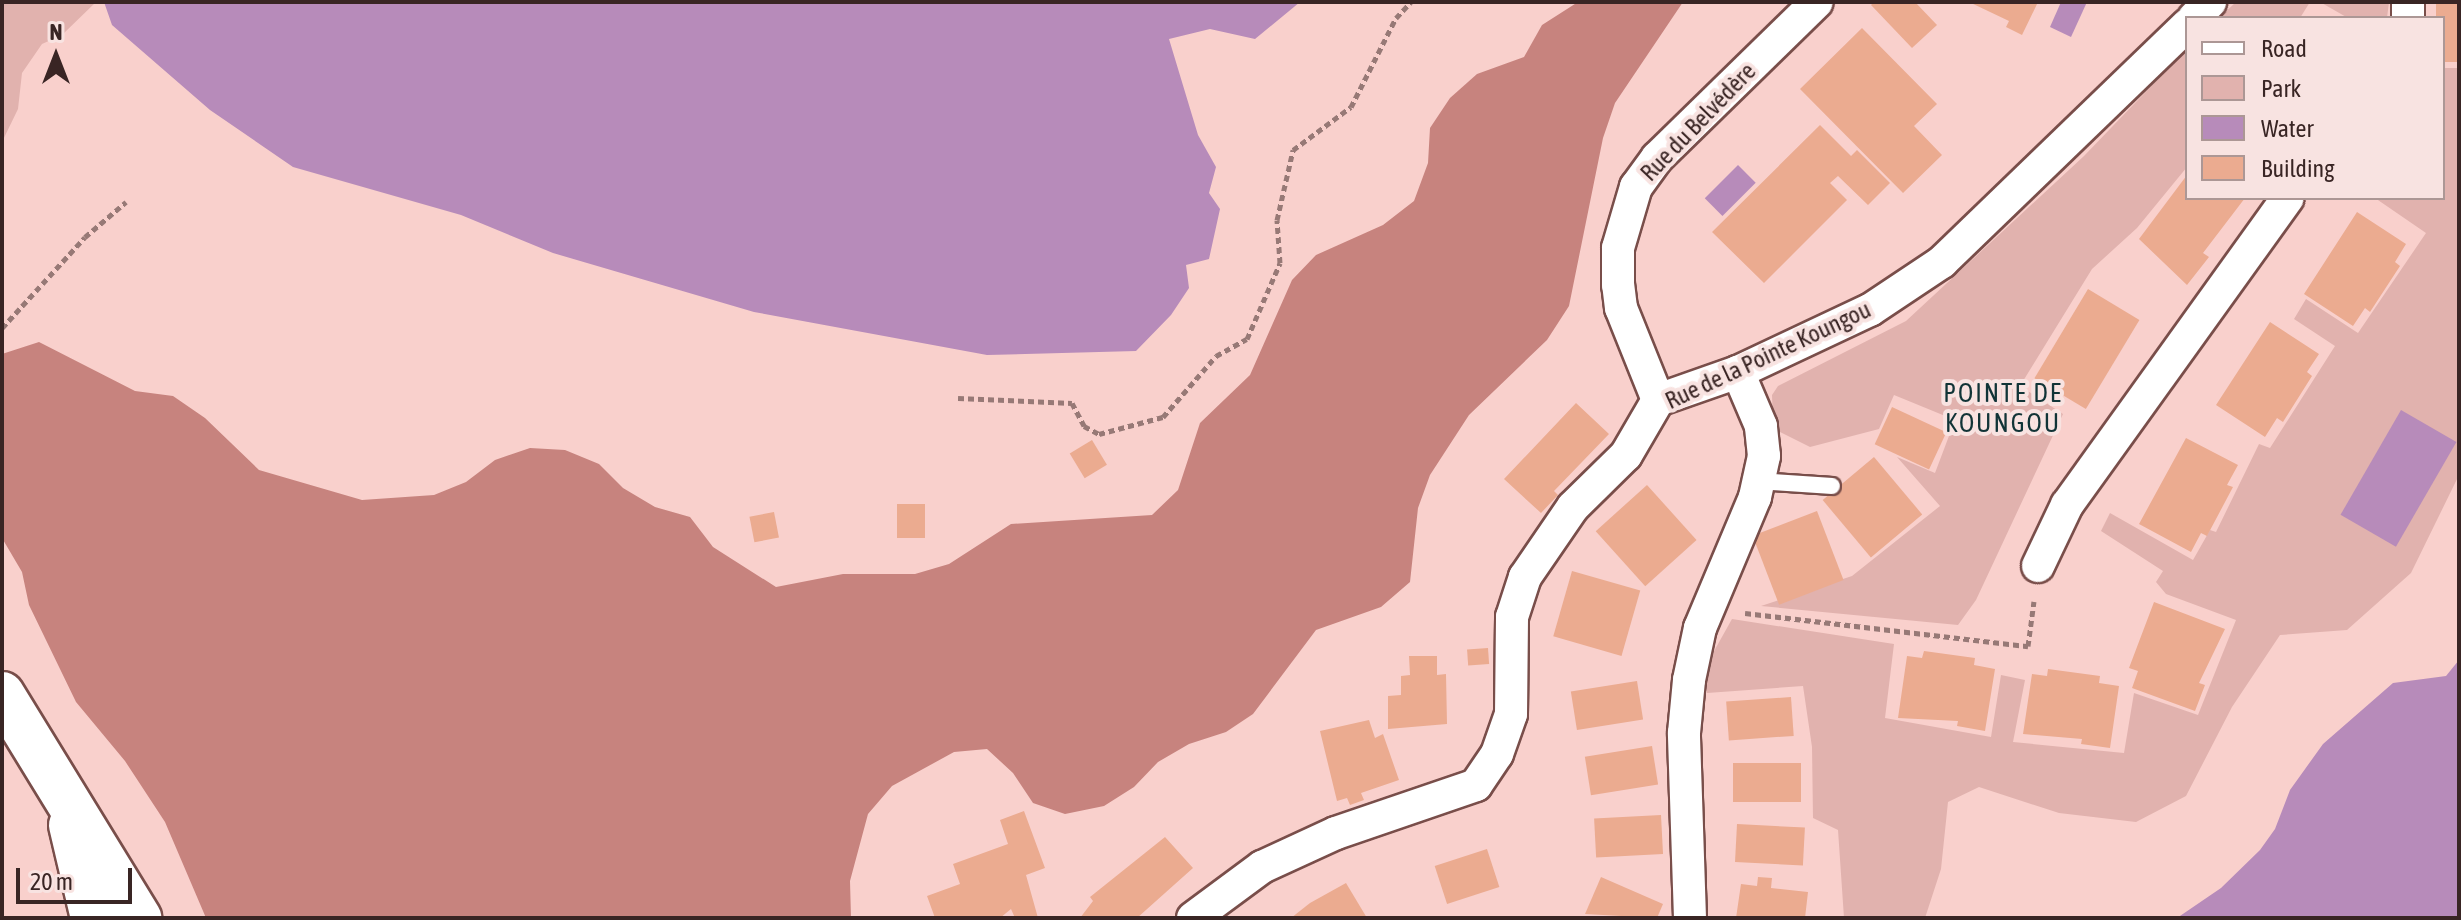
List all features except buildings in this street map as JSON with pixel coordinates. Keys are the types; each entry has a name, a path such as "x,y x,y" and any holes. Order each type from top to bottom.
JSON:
{"main road":[{"path":"2,694 139,918"},
{"path":"62,788 93,918"}],"street":[{"name":"Rue du Belvédère","path":"1658,400 1621,308 1618,285 1618,248 1636,187 1657,158 1817,2"},
{"name":"Rue de la Pointe Koungou","path":"1193,918 1262,867 1336,833 1476,785 1497,754 1511,714 1512,617 1525,577 1573,507 1626,455 1658,400 1738,372 1870,310 1942,262 2185,27"},
{"path":"2038,566 2067,505 2287,200"},
{"path":"1690,918 1684,733 1689,680 1710,603 1758,481 1764,456 1761,426 1738,372"}],"lane":[{"path":"1758,481 1832,486"}],"path":[{"path":"958,398 1072,403 1084,426 1099,434 1163,417 1216,356 1247,339 1280,263 1277,220 1293,150 1351,107 1396,18 1411,2"},
{"path":"2,328 85,237 126,202"},
{"path":"1710,603 1729,611 2028,646 2038,566"}],"green space":[{"path":"2,2 96,2 62,35 42,44 22,73 18,109 2,142"},
{"path":"2236,2 2310,2 2301,16 2221,16"},
{"path":"2320,2 2389,2 2387,16 2344,16"},
{"path":"2185,51 2185,169 2137,228 2092,269 2020,386 2063,414 1976,600 1958,625 1761,606 1852,576 1940,506 1897,457 1935,473 1955,420 1894,395 1879,429 1810,447 1780,432 1773,423 1772,395 1778,386 1906,321 2084,156"},
{"path":"2445,68 2459,68 2459,475 2411,573 2347,630 2280,635 2232,707 2186,796 2136,822 2059,813 1979,787 1948,802 1941,869 1925,918 1844,918 1838,830 1813,818 1812,747 1803,686 1707,693 1704,669 1732,619 1894,644 1885,718 1991,737 2001,675 2025,680 2013,742 2124,753 2134,693 2198,715 2236,620 2166,594 2156,582 2163,571 2101,531 2110,513 2193,560 2210,530 2216,532 2259,444 2270,448 2335,346 2294,319 2306,299 2358,333 2426,233 2378,200 2445,200"}],"shaded area":[{"path":"1578,2 1683,2 1615,103 1603,138 1569,306 1547,340 1469,415 1430,475 1418,508 1410,582 1381,607 1316,630 1253,714 1226,732 1189,744 1158,762 1134,787 1104,806 1065,814 1033,803 1013,773 987,749 954,752 892,786 868,814 850,881 851,918 206,918 165,822 125,761 76,702 29,605 22,572 2,538 2,354 39,342 135,391 173,396 205,418 259,470 362,500 434,495 466,482 495,460 530,448 565,450 599,464 623,488 655,507 690,517 713,547 776,587 843,574 915,574 949,564 1011,524 1152,515 1178,490 1200,423 1250,375 1292,280 1316,255 1383,225 1414,201 1428,163 1430,128 1450,98 1477,74 1524,57 1542,25"}],"water":[{"path":"104,2 1300,2 1255,39 1210,29 1169,39 1198,135 1216,167 1209,193 1220,209 1209,259 1186,265 1189,288 1171,315 1136,351 987,355 754,312 553,253 461,215 293,167 210,110 112,25"},
{"path":"2061,2 2087,2 2071,37 2050,27"},
{"path":"1738,165 1756,183 1722,216 1705,198"},
{"path":"2401,410 2456,442 2396,547 2340,515"},
{"path":"2459,660 2459,918 2177,918 2221,888 2260,850 2275,829 2290,790 2323,744 2393,683 2446,676"}],"district":[{"name":"POINTE DE KOUNGOU","path":"2003,409"}]}
